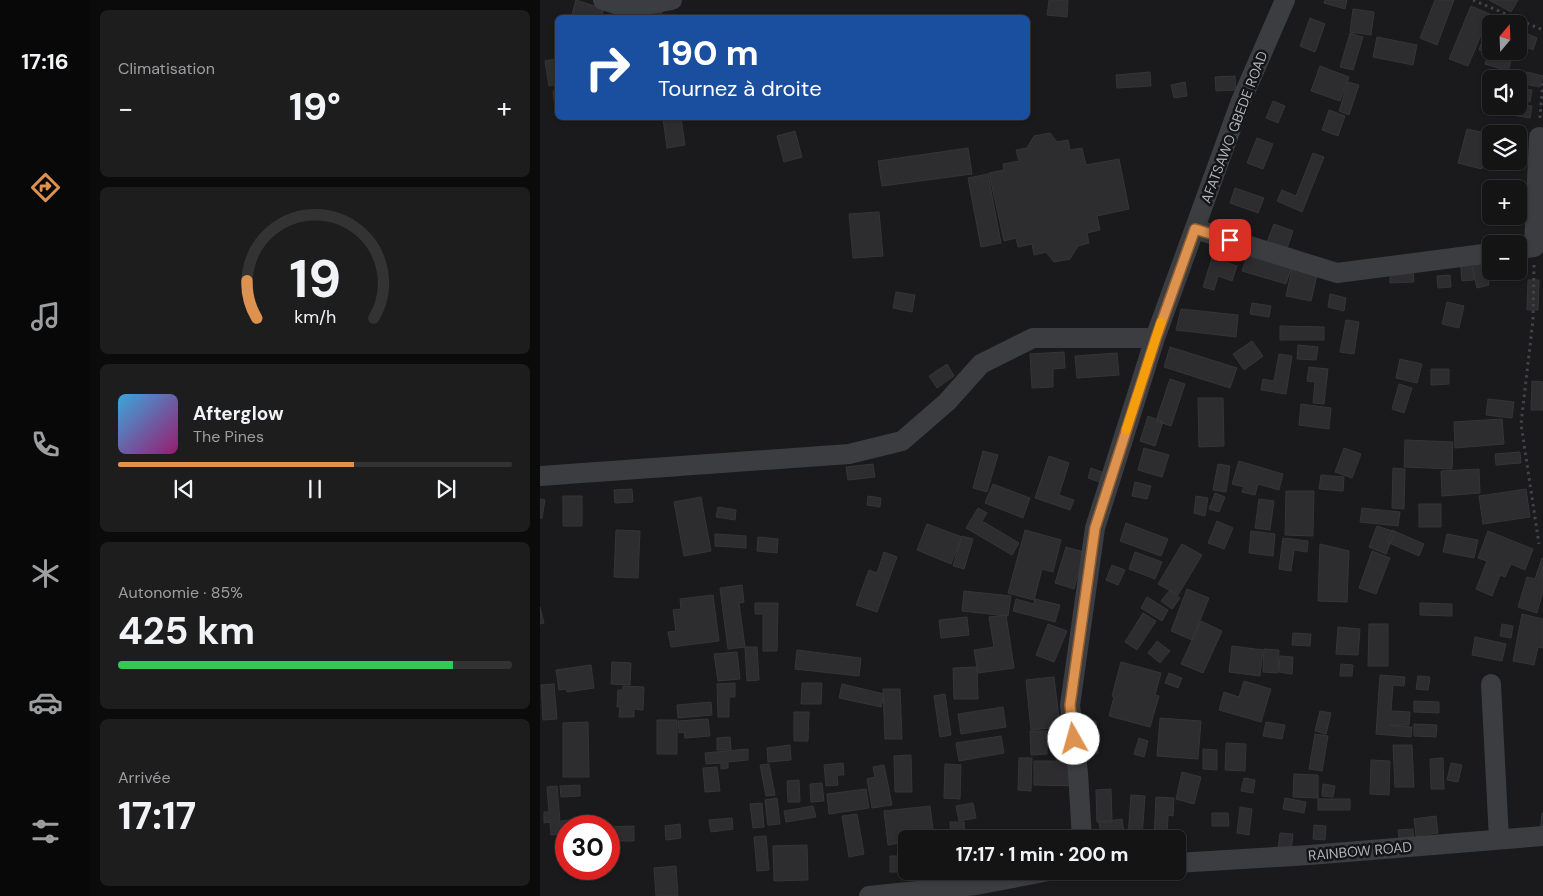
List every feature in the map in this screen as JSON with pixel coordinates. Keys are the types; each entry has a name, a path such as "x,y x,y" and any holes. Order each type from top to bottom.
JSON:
{"street":[{"path":"603,0 628,8 672,0"},
{"name":"AFATSAWO GBEDE ROAD","path":"1081,830 1078,773 1070,705 1095,528 1156,338 1195,229 1241,102 1285,0"},
{"path":"1527,239 1539,137"},
{"path":"1195,229 1337,273 1482,254"},
{"path":"540,476 849,454 902,441 947,402 981,364 1033,338 1156,338"},
{"path":"1491,684 1499,839"},
{"name":"RAINBOW ROAD","path":"1186,862 1310,855 1543,836"},
{"path":"869,896 976,885 1002,880"}],"path":[{"path":"1473,0 1543,30"},
{"path":"1539,137 1543,79"},
{"path":"1527,258 1533,320 1521,424 1540,544"}],"building":[{"path":"576,0 604,9 602,15 572,15"},
{"path":"1049,0 1068,0 1067,17 1047,15"},
{"path":"1325,0 1347,0 1345,9 1324,3"},
{"path":"1435,0 1454,0 1437,45 1420,38"},
{"path":"1489,0 1518,0 1511,12"},
{"path":"1471,6 1490,14 1482,15 1482,33 1468,66 1449,59"},
{"path":"1353,9 1374,12 1371,35 1350,32"},
{"path":"662,12 662,15 637,15"},
{"path":"1310,18 1325,24 1315,52 1300,46"},
{"path":"1350,33 1363,37 1353,70 1340,67"},
{"path":"1528,34 1537,38 1533,50 1528,48"},
{"path":"1377,37 1417,45 1413,65 1373,57"},
{"path":"555,59 555,85 549,86 545,61"},
{"path":"1486,60 1511,61 1508,70 1485,64"},
{"path":"1320,66 1349,77 1340,101 1311,91"},
{"path":"1150,72 1151,86 1117,88 1116,75"},
{"path":"1527,72 1543,76 1540,87 1527,85"},
{"path":"1235,76 1236,90 1216,91 1215,77"},
{"path":"1185,82 1187,96 1174,98 1171,85"},
{"path":"1348,82 1359,85 1349,115 1339,111"},
{"path":"1527,89 1532,90 1530,102 1527,101"},
{"path":"553,91 555,91 555,108"},
{"path":"1273,101 1285,106 1278,123 1266,118"},
{"path":"1527,105 1532,106 1530,118 1512,115 1527,115"},
{"path":"1329,110 1345,116 1338,136 1322,130"},
{"path":"663,120 681,120 685,145 667,148"},
{"path":"1467,129 1482,132 1482,169 1458,163"},
{"path":"795,131 802,157 784,162 777,136"},
{"path":"1050,133 1057,142 1068,140 1070,150 1082,148 1086,165 1119,159 1129,209 1097,216 1100,230 1087,233 1089,243 1078,246 1070,259 1054,262 1046,252 1034,255 1032,244 1018,247 1016,238 1004,241 989,173 1004,170 1003,164 1019,161 1016,150 1027,148 1034,136"},
{"path":"1257,138 1273,144 1263,169 1247,163"},
{"path":"968,148 972,174 882,186 878,161"},
{"path":"1313,153 1324,157 1302,212 1277,201 1282,190 1296,196"},
{"path":"988,174 1001,243 981,247 968,178"},
{"path":"1235,188 1264,198 1258,213 1230,203"},
{"path":"879,212 883,256 853,258 849,214"},
{"path":"1233,221 1249,229 1244,239 1228,231"},
{"path":"1274,224 1293,231 1285,254 1265,247"},
{"path":"1247,256 1291,269 1286,284 1242,271"},
{"path":"1472,257 1474,280 1462,281 1460,258"},
{"path":"1212,258 1237,266 1232,281 1218,276 1214,290 1203,287"},
{"path":"1482,264 1482,280 1488,280 1489,285 1477,288 1472,267"},
{"path":"1292,269 1317,275 1311,301 1286,296"},
{"path":"1413,270 1414,282 1390,283 1390,271"},
{"path":"1450,275 1451,287 1438,288 1437,276"},
{"path":"1528,280 1539,280 1538,310 1527,310"},
{"path":"896,292 915,295 912,312 893,308"},
{"path":"1330,294 1346,298 1344,311 1328,307"},
{"path":"1447,302 1464,306 1459,328 1442,324"},
{"path":"1252,303 1271,306 1269,317 1250,314"},
{"path":"1181,309 1238,315 1236,337 1176,330"},
{"path":"1346,320 1359,322 1354,354 1340,352"},
{"path":"1280,326 1324,327 1324,340 1280,340"},
{"path":"1252,341 1263,356 1244,370 1233,354"},
{"path":"1298,345 1318,347 1316,360 1297,359"},
{"path":"1170,347 1237,368 1230,388 1164,367"},
{"path":"1064,352 1065,368 1053,369 1053,387 1032,388 1030,354"},
{"path":"1117,353 1119,375 1077,378 1075,356"},
{"path":"1279,354 1292,356 1286,394 1261,390 1263,379 1274,381"},
{"path":"1400,359 1422,364 1417,383 1396,378"},
{"path":"947,364 954,376 937,388 929,376"},
{"path":"1309,367 1328,369 1324,404 1313,403 1315,382 1307,381"},
{"path":"1431,369 1449,369 1449,384 1431,385"},
{"path":"1170,379 1185,384 1171,426 1156,421"},
{"path":"1532,381 1543,382 1543,410 1531,410"},
{"path":"1399,384 1412,388 1404,413 1392,409"},
{"path":"1198,398 1223,398 1224,446 1199,447"},
{"path":"1488,399 1514,402 1512,418 1486,415"},
{"path":"1301,404 1331,408 1329,429 1299,425"},
{"path":"1148,416 1163,422 1155,446 1140,441"},
{"path":"1502,419 1504,444 1455,448 1454,422"},
{"path":"1405,440 1453,442 1452,469 1404,467"},
{"path":"1144,448 1169,455 1162,477 1138,470"},
{"path":"1344,448 1361,454 1352,478 1335,472"},
{"path":"983,451 998,455 987,492 973,488"},
{"path":"1520,452 1521,463 1496,465 1495,454"},
{"path":"1049,456 1069,463 1059,495 1074,500 1070,510 1035,498"},
{"path":"1239,461 1283,474 1279,490 1258,484 1255,495 1242,492 1244,487 1232,484"},
{"path":"873,464 875,477 848,480 846,467"},
{"path":"1218,464 1230,466 1226,492 1213,490"},
{"path":"1091,468 1105,473 1102,483 1088,478"},
{"path":"1393,468 1405,469 1404,509 1392,508"},
{"path":"1479,469 1480,493 1442,496 1441,471"},
{"path":"1321,475 1344,477 1343,491 1319,489"},
{"path":"1135,482 1151,486 1147,499 1132,496"},
{"path":"993,484 1030,498 1023,518 985,503"},
{"path":"632,489 633,502 615,503 614,490"},
{"path":"1526,489 1530,517 1483,524 1479,496"},
{"path":"1286,491 1314,491 1313,536 1285,535"},
{"path":"1215,493 1225,497 1219,512 1209,509"},
{"path":"563,496 582,496 582,526 563,526"},
{"path":"868,496 881,498 880,507 867,505"},
{"path":"1196,496 1208,498 1205,516 1194,513"},
{"path":"701,497 711,551 684,556 674,502"},
{"path":"540,499 545,500 542,518 540,518"},
{"path":"1259,499 1274,501 1270,530 1255,528"},
{"path":"1419,504 1441,504 1441,527 1419,527"},
{"path":"718,507 736,510 735,520 716,517"},
{"path":"978,508 987,513 982,521 1019,543 1012,555 966,528"},
{"path":"1362,508 1400,512 1398,526 1360,522"},
{"path":"1217,521 1233,528 1224,549 1208,543"},
{"path":"1126,523 1168,539 1161,556 1120,541"},
{"path":"927,524 962,537 951,564 917,550"},
{"path":"1377,526 1395,532 1386,554 1369,547"},
{"path":"616,530 640,531 638,578 614,577"},
{"path":"1025,530 1061,540 1053,572 1042,569 1034,600 1008,593"},
{"path":"1392,530 1424,544 1419,556 1387,542"},
{"path":"1251,531 1275,534 1273,556 1249,553"},
{"path":"1488,531 1533,549 1525,570 1511,564 1505,577 1500,575 1492,596 1476,589 1487,561 1478,558"},
{"path":"715,534 746,536 746,548 715,546"},
{"path":"1447,534 1478,540 1474,558 1443,552"},
{"path":"962,536 973,539 964,569 953,566"},
{"path":"758,537 778,539 777,553 757,551"},
{"path":"1283,538 1308,541 1307,552 1294,550 1291,571 1279,569"},
{"path":"1182,544 1202,555 1178,595 1158,584"},
{"path":"1320,544 1349,551 1347,602 1318,601"},
{"path":"1066,547 1084,552 1074,589 1055,583"},
{"path":"1372,551 1390,558 1376,594 1359,588"},
{"path":"884,552 897,557 877,612 856,605 869,570 877,573"},
{"path":"1135,552 1162,562 1155,579 1129,569"},
{"path":"1542,558 1543,591 1537,613 1518,607 1527,577 1535,579"},
{"path":"1112,565 1125,570 1118,585 1106,580"},
{"path":"742,585 744,602 739,603 745,647 728,649 720,588"},
{"path":"1187,589 1209,598 1192,640 1171,631"},
{"path":"1170,590 1180,598 1172,609 1161,601"},
{"path":"964,591 1011,596 1008,616 962,611"},
{"path":"713,595 719,641 671,647 668,632 676,631 673,610 681,609 680,599"},
{"path":"1147,597 1168,610 1162,621 1141,608"},
{"path":"1016,599 1034,604 1035,599 1060,605 1055,622 1013,611"},
{"path":"755,603 778,603 777,651 763,651 763,614 755,614"},
{"path":"1420,603 1452,604 1452,616 1420,615"},
{"path":"540,607 544,623 540,624"},
{"path":"1143,613 1156,621 1137,650 1125,642"},
{"path":"1522,614 1543,619 1543,648 1538,647 1534,665 1513,661"},
{"path":"1006,615 1014,668 978,673 974,650 994,647 989,617"},
{"path":"967,617 969,635 941,638 939,620"},
{"path":"1201,621 1222,631 1203,673 1181,664"},
{"path":"1048,624 1067,631 1054,662 1036,655"},
{"path":"1369,624 1388,624 1388,666 1368,666"},
{"path":"1502,624 1513,626 1511,638 1500,636"},
{"path":"1338,627 1360,629 1358,655 1336,654"},
{"path":"1293,633 1311,634 1310,646 1292,645"},
{"path":"1475,637 1506,644 1502,661 1472,655"},
{"path":"1157,641 1170,651 1160,663 1148,653"},
{"path":"1232,646 1263,650 1260,676 1229,672"},
{"path":"745,647 757,647 759,680 747,681"},
{"path":"1264,649 1279,650 1278,673 1263,672"},
{"path":"797,650 861,658 859,676 795,669"},
{"path":"737,652 740,679 718,681 714,654"},
{"path":"1280,656 1293,657 1292,674 1279,672"},
{"path":"612,662 631,663 630,685 611,684"},
{"path":"1121,662 1161,673 1155,695 1159,696 1150,727 1109,716"},
{"path":"1341,664 1353,665 1352,676 1340,676"},
{"path":"591,665 594,688 567,692 566,689 559,690 556,670"},
{"path":"977,667 978,699 954,699 953,668"},
{"path":"1169,673 1182,678 1178,688 1165,683"},
{"path":"1380,675 1405,677 1404,686 1393,685 1391,711 1410,712 1409,725 1390,725 1412,727 1411,737 1376,734"},
{"path":"1418,676 1430,677 1428,690 1416,689"},
{"path":"1054,677 1060,727 1031,730 1026,680"},
{"path":"1244,681 1271,689 1261,722 1219,710 1224,692 1239,697"},
{"path":"735,683 735,697 729,697 729,717 718,717 717,684"},
{"path":"802,683 822,683 821,704 801,704"},
{"path":"554,684 557,719 543,720 541,685"},
{"path":"842,684 884,694 881,707 839,698"},
{"path":"623,686 644,687 643,710 634,709 634,717 619,717 620,707 617,707 618,690 623,690"},
{"path":"883,689 900,689 902,739 885,739"},
{"path":"945,694 951,735 940,737 934,696"},
{"path":"1414,701 1439,702 1439,713 1414,712"},
{"path":"711,702 712,715 678,718 677,705"},
{"path":"1003,707 1006,727 961,734 958,714"},
{"path":"1320,711 1331,713 1326,734 1315,731"},
{"path":"794,712 809,712 808,741 794,741"},
{"path":"1160,718 1201,721 1198,759 1157,756"},
{"path":"708,719 710,736 685,738 684,732 679,733 678,721"},
{"path":"657,720 677,720 677,754 657,754"},
{"path":"1084,721 1096,721 1098,754 1085,749"},
{"path":"588,722 589,777 563,777 563,723"},
{"path":"1266,722 1285,725 1282,739 1263,736"},
{"path":"1414,724 1437,725 1436,737 1414,736"},
{"path":"1065,730 1085,730 1084,786 1034,785 1034,761 1065,761"},
{"path":"1030,731 1047,731 1047,754 1031,755"},
{"path":"1315,734 1328,736 1322,771 1309,769"},
{"path":"1001,736 1004,753 959,761 956,743"},
{"path":"730,737 731,750 717,750 717,738"},
{"path":"1139,738 1148,741 1144,757 1134,754"},
{"path":"1226,743 1246,744 1245,771 1225,770"},
{"path":"790,745 791,760 768,762 767,748"},
{"path":"1393,745 1412,745 1414,787 1395,787"},
{"path":"748,749 748,760 728,762 728,768 721,769 721,763 706,764 705,753"},
{"path":"1203,749 1217,750 1217,770 1203,769"},
{"path":"911,755 912,792 895,792 894,756"},
{"path":"1019,758 1032,758 1031,791 1018,790"},
{"path":"1443,758 1444,789 1431,789 1430,759"},
{"path":"1371,760 1390,761 1389,795 1370,794"},
{"path":"843,763 844,775 837,775 838,785 826,786 824,765"},
{"path":"1451,763 1462,765 1458,782 1447,780"},
{"path":"769,764 775,795 766,796 760,765"},
{"path":"945,764 961,765 960,799 944,798"},
{"path":"884,765 892,805 872,808 867,779 875,777 873,767"},
{"path":"717,767 720,791 705,792 703,768"},
{"path":"1182,772 1201,777 1194,804 1176,799"},
{"path":"1294,774 1318,775 1318,798 1293,797"},
{"path":"1244,778 1255,780 1253,793 1241,791"},
{"path":"799,780 800,802 788,802 787,781"},
{"path":"822,783 824,801 811,802 810,784"},
{"path":"1323,784 1335,786 1333,797 1322,796"},
{"path":"580,785 580,796 561,797 560,786"},
{"path":"557,786 559,815 555,815 555,835 551,835 550,822 544,823 544,812 549,812 547,787"},
{"path":"866,789 869,808 829,814 827,794"},
{"path":"1111,789 1112,822 1097,822 1096,790"},
{"path":"1131,795 1145,796 1143,830 1128,830"},
{"path":"1156,797 1174,798 1173,816 1168,815 1167,830 1154,830"},
{"path":"777,798 780,824 768,825 765,800"},
{"path":"1285,798 1306,802 1304,813 1283,809"},
{"path":"1318,799 1350,799 1350,810 1318,810"},
{"path":"762,803 764,827 753,828 750,804"},
{"path":"973,803 976,818 959,821 956,806"},
{"path":"813,806 816,817 786,822 784,811"},
{"path":"930,806 933,830 898,830 898,843 888,845 884,811"},
{"path":"1240,807 1252,809 1249,835 1237,833"},
{"path":"1212,813 1228,813 1229,826 1212,826"},
{"path":"1542,813 1543,835 1540,835"},
{"path":"857,814 864,854 849,857 842,816"},
{"path":"1436,816 1438,833 1416,836 1414,819"},
{"path":"732,818 733,829 711,832 709,820"},
{"path":"1122,819 1124,830 1100,830 1099,822"},
{"path":"950,822 964,822 964,830 950,830"},
{"path":"680,824 681,838 666,840 665,826"},
{"path":"1314,825 1326,826 1325,840 1313,839"},
{"path":"634,826 634,841 620,841 620,827"},
{"path":"1413,829 1414,845 1400,846 1398,830"},
{"path":"1280,833 1293,834 1291,851 1278,849"},
{"path":"766,836 769,870 757,871 754,837"},
{"path":"807,845 808,880 774,881 773,846"},
{"path":"890,856 898,856 898,872 890,872"},
{"path":"676,866 678,896 656,896 654,868"}],"slow traffic":[{"path":"1126,430 1161,322"}],"route":[{"path":"1074,739 1070,705 1095,528 1156,338 1195,229 1230,240"}]}
